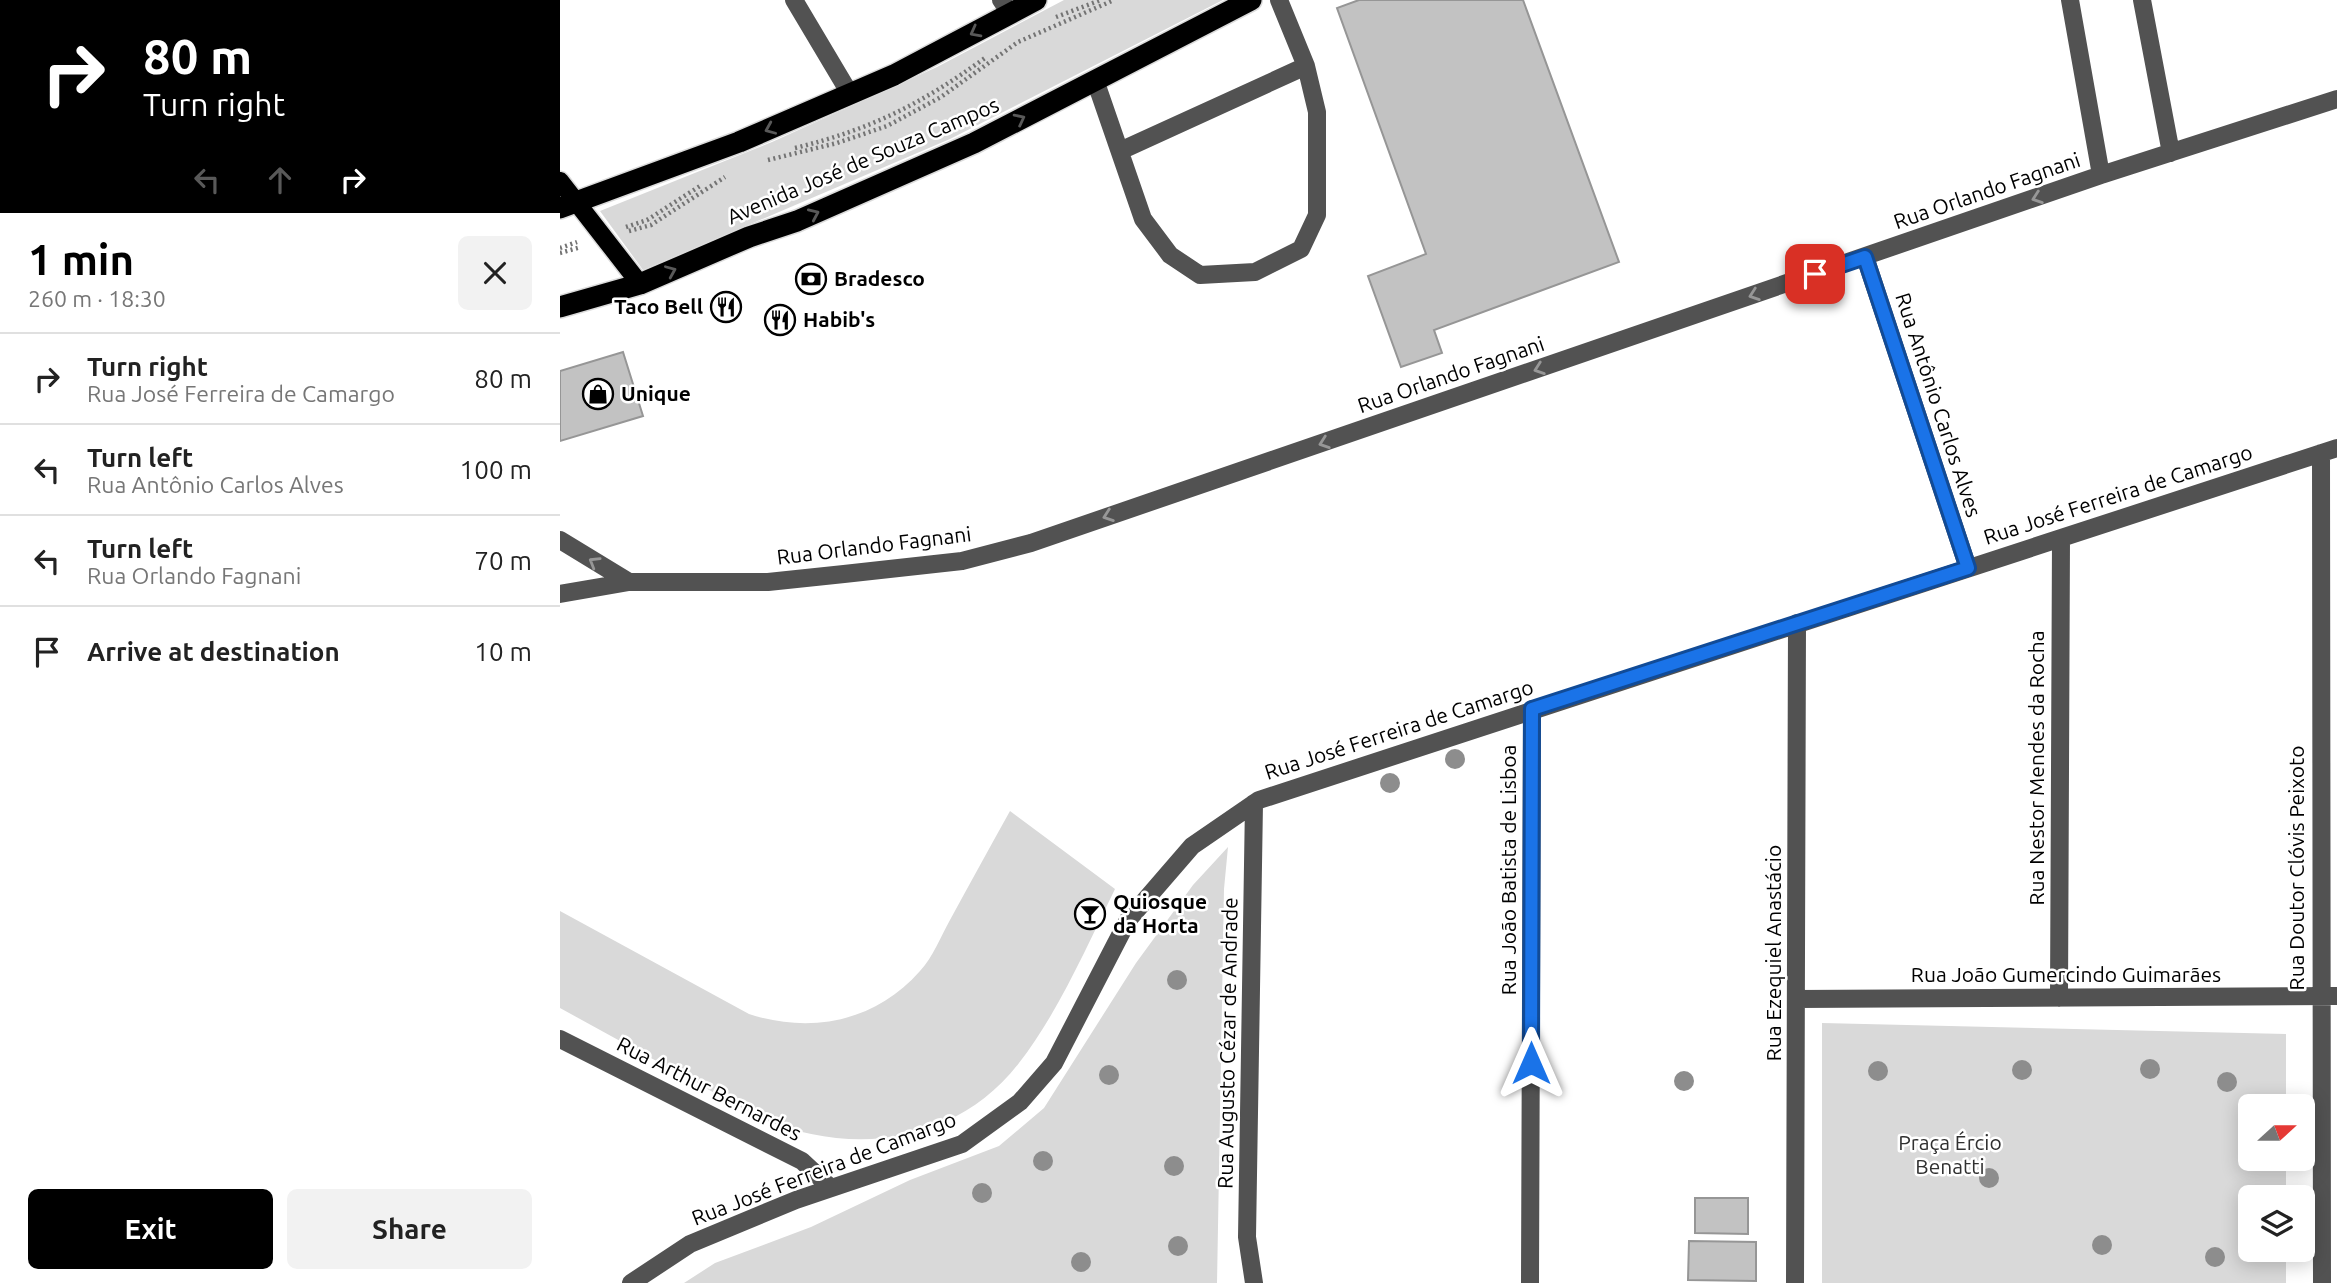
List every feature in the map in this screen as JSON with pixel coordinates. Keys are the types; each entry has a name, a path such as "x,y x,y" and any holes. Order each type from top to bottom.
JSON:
{"highway":[{"path":"568,206 739,142 894,75 1006,7 1036,0"},
{"name":"Avenida José de Souza Campos","path":"560,307 640,284 750,237 797,221 974,143 1251,0"}],"main road":[{"path":"560,181 568,206 605,239 640,284"}],"street":[{"path":"794,0 850,94"},
{"path":"1095,80 1143,219 1170,255 1200,275 1255,272 1301,249 1317,215 1317,112 1306,66 1279,0"},
{"path":"2070,0 2101,176"},
{"path":"2142,0 2171,153"},
{"path":"1120,151 1306,66"},
{"name":"Rua Orlando Fagnani","path":"560,594 629,582 768,582 962,561 1031,543 2101,176 2337,99"},
{"name":"Rua Antônio Carlos Alves","path":"1865,257 1968,568"},
{"name":"Rua José Ferreira de Camargo","path":"631,1283 690,1244 831,1188 962,1144 1020,1102 1054,1063 1128,920 1192,846 1254,803 1532,709 2329,451"},
{"name":"Rua Doutor Clóvis Peixoto","path":"2322,1283 2329,1258 2329,451"},
{"name":"Rua Nestor Mendes da Rocha","path":"2059,998 2061,538"},
{"path":"560,540 629,582"},
{"name":"Rua Ezequiel Anastácio","path":"1795,1283 1797,623"},
{"name":"Rua João Batista de Lisboa","path":"1530,1283 1532,709"},
{"name":"Rua Augusto Cézar de Andrade","path":"1254,803 1247,1237 1254,1283"},
{"name":"Rua João Gumercindo Guimarães","path":"1796,999 2328,997"},
{"name":"Rua Arthur Bernardes","path":"560,1039 802,1161 831,1188"}],"path":[{"path":"765,160 837,143 887,125 941,97 1018,42 1114,0"},
{"path":"560,253 651,225 733,174"}],"green space":[{"path":"1064,0 1223,0 950,139 643,270 600,211 772,142 937,67"},
{"path":"1010,811 1115,889 1047,1023 1019,1063 993,1090 965,1112 934,1127 901,1136 866,1139 797,1131 762,1119 560,1008 560,911 749,1014 772,1020 818,1023 862,1012 883,1002 902,988 925,965"},
{"path":"1228,847 1224,889 1217,1283 684,1283 715,1263 811,1227 910,1180 999,1146 1044,1108 1136,963 1193,885"},
{"name":"Praça Ércio Benatti","path":"1822,1023 2286,1034 2286,1094 2238,1094 2238,1171 2286,1171 2286,1185 2238,1185 2238,1262 2286,1262 2286,1283 1822,1283"}],"building":[{"path":"1359,0 1523,0 1619,262 1434,330 1442,353 1401,367 1368,276 1426,254 1337,8"},
{"name":"Unique","path":"623,352 643,416 560,441 560,371"},
{"path":"1695,1198 1748,1198 1748,1234 1695,1233"},
{"path":"1689,1241 1756,1242 1756,1281 1688,1280"}],"place":[{"name":"Bradesco","path":"811,279"},
{"name":"Taco Bell","path":"726,307"},
{"name":"Habib's","path":"780,320"},
{"name":"Unique","path":"598,394"},
{"name":"Quiosque da Horta","path":"1090,914"}],"route":[{"path":"1531,1063 1532,709 1968,568 1865,257 1815,274"}]}
